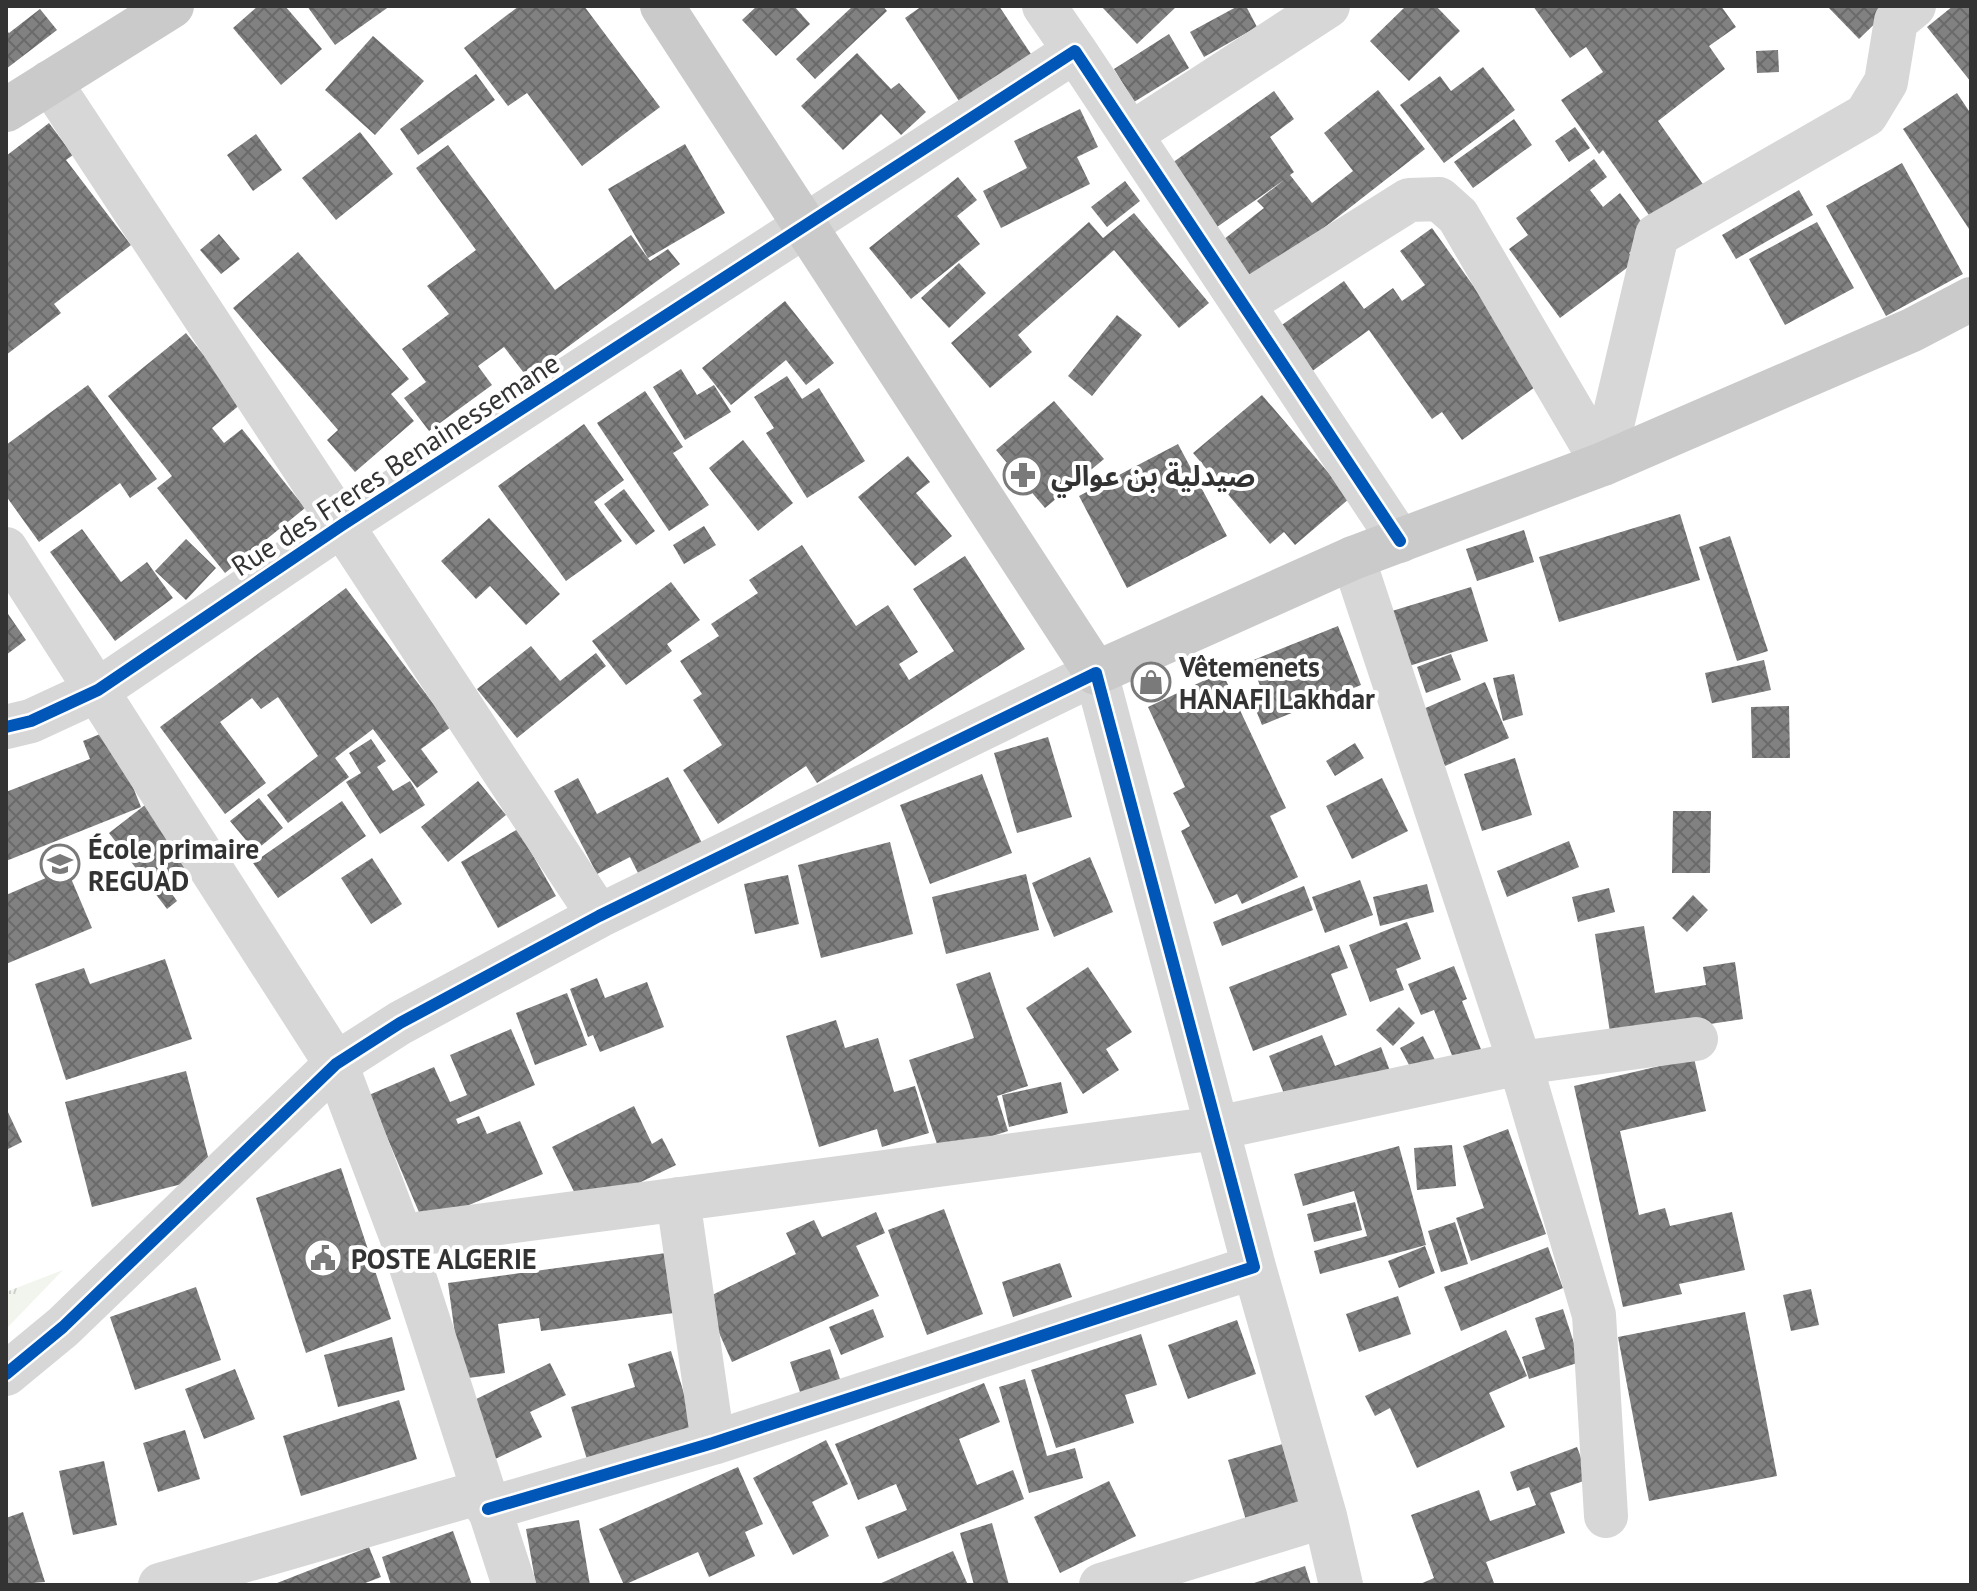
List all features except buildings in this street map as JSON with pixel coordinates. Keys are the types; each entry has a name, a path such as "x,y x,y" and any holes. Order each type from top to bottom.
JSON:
{"main road":[{"path":"6,110 172,6"},
{"path":"662,6 1096,673 1353,558 1603,464 1912,330 1971,299"}],"street":[{"path":"1044,6 1245,303 1400,541"},
{"path":"1131,134 1328,6"},
{"path":"1603,464 1657,235 1866,115 1886,82 1896,21 1914,6"},
{"name":"Rue des Freres Benainessemane","path":"6,727 31,721 98,690 342,525 1075,51"},
{"path":"50,82 599,916"},
{"path":"1245,303 1409,200 1439,199 1458,216 1475,243 1603,464"},
{"path":"6,549 336,1064 401,1236 514,1585"},
{"path":"1353,558 1520,1063 1594,1315 1606,1516"},
{"path":"6,1374 63,1327 336,1064 400,1023 599,916 1096,673 1254,1267 1325,1516 1341,1585"},
{"path":"401,1236 1217,1128 1520,1063 1696,1039"},
{"path":"678,1199 713,1443"},
{"path":"160,1585 713,1443 1254,1267"},
{"path":"1101,1585 1325,1516"}],"green space":[{"path":"63,1270 6,1329 6,1292"}],"cycle path":[{"path":"6,727 31,721 98,690 342,525 1075,51 1400,541"},
{"path":"6,1374 63,1327 336,1064 400,1023 599,916 1096,673 1254,1267 713,1443 488,1509"}],"place":[{"name":"صيدلية بن عوالي","path":"1023,475"},
{"name":"Vêtemenets HANAFI Lakhdar","path":"1151,682"},
{"name":"École primaire REGUAD","path":"60,864"},
{"name":"POSTE ALGERIE","path":"323,1258"}]}
